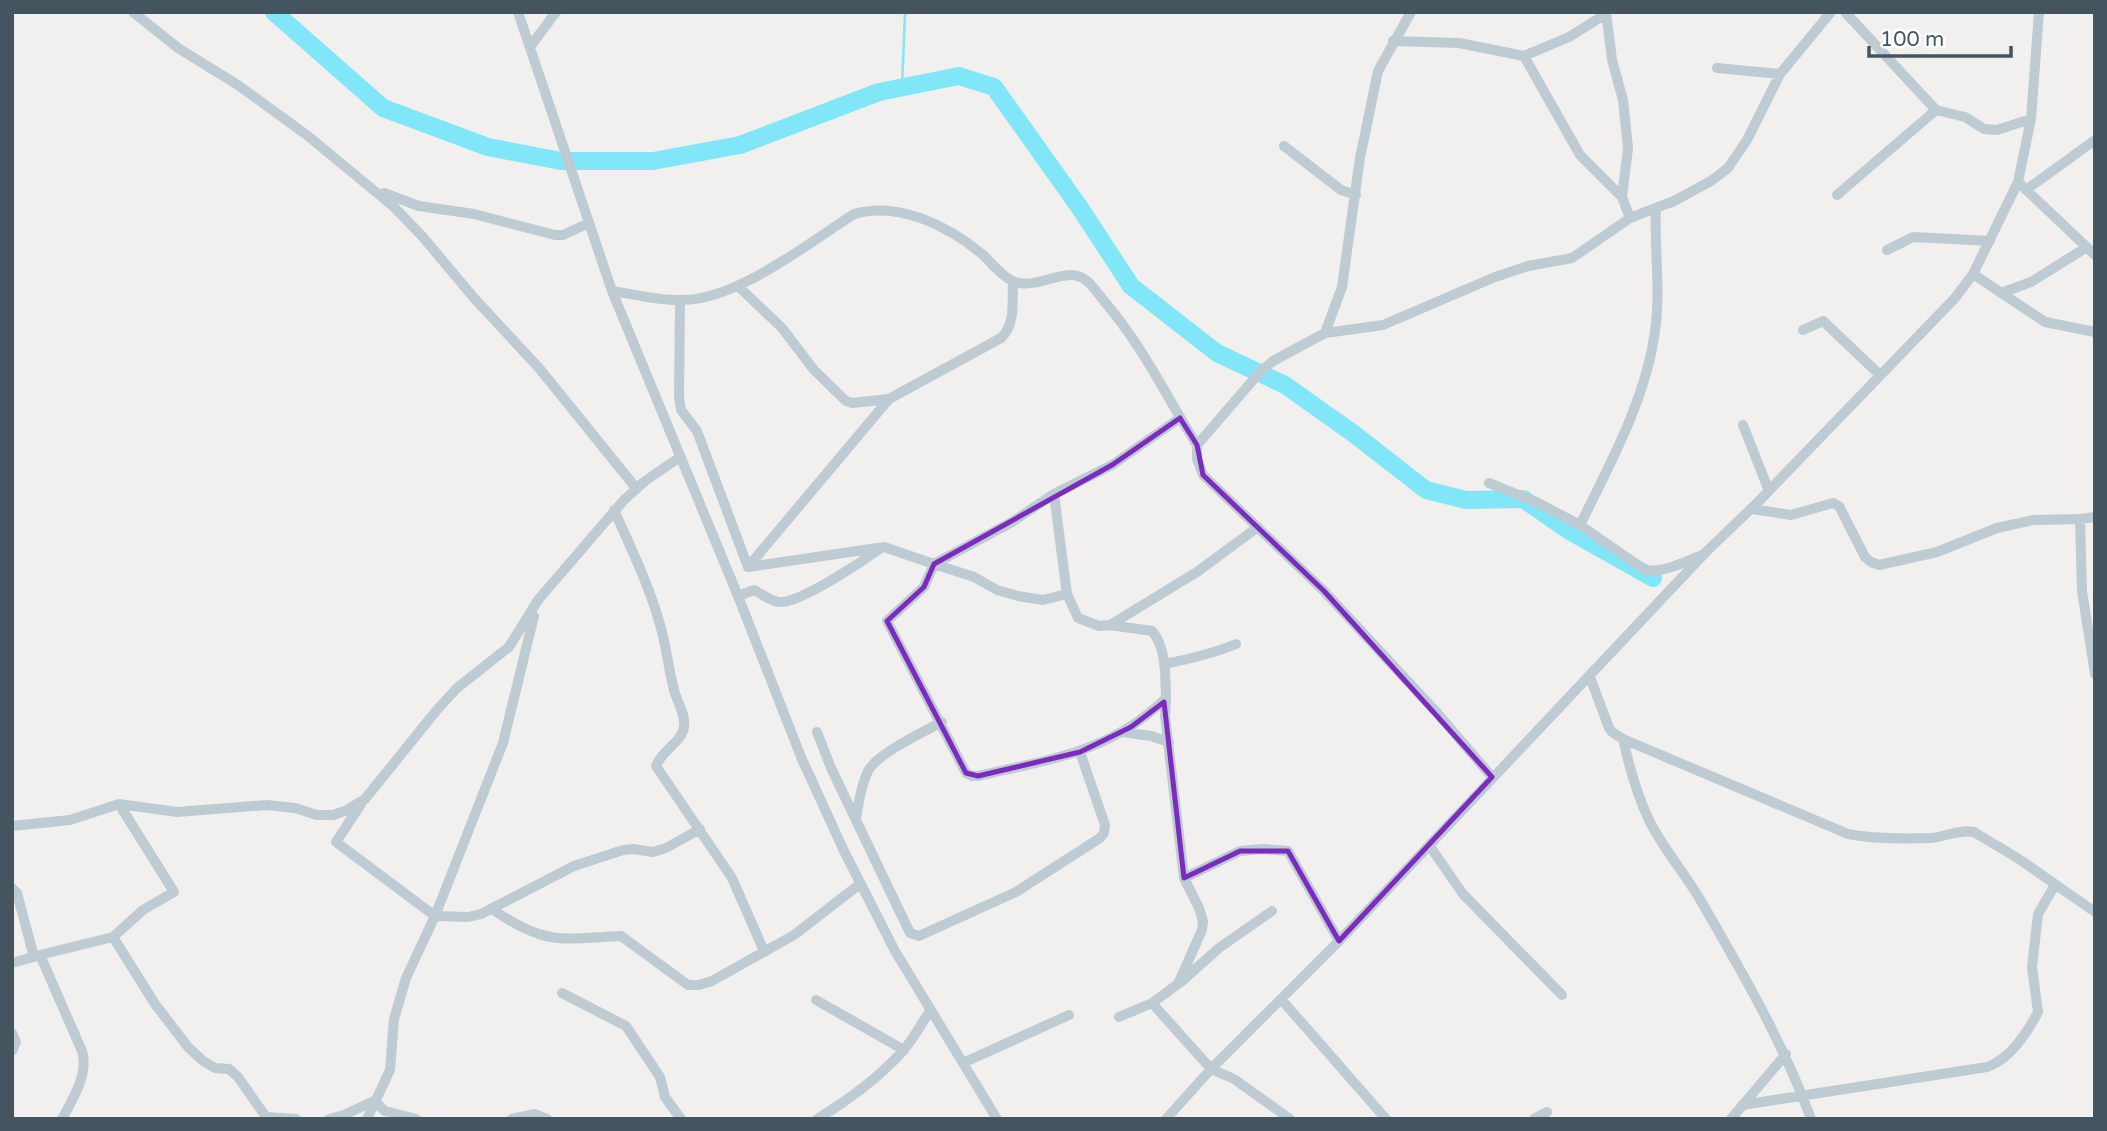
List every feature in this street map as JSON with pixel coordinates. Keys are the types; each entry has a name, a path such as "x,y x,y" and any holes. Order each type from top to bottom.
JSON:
{"street":[{"path":"133,12 178,48 238,85 291,124 394,207 546,376 636,488"},
{"path":"518,12 612,291 738,596 801,757 895,951 997,1119"},
{"path":"530,47 556,12"},
{"path":"1325,333 1342,287 1360,158 1378,71 1411,12"},
{"path":"1197,445 1260,372 1273,361 1325,333 1383,325 1528,266 1572,258 1630,218 1656,209 1711,181 1728,168 1747,140 1780,74 1831,12"},
{"path":"1845,12 1936,110 1965,117 1984,129 1997,130 2031,119"},
{"path":"1166,1119 1705,554 1752,509 1948,305 1973,274 2022,186 2031,119 2039,12"},
{"path":"1393,41 1459,43 1524,56 1552,46 1606,13 1612,60 1623,100 1628,148 1622,197"},
{"path":"1524,56 1580,155 1622,197 1630,218"},
{"path":"1717,68 1780,74"},
{"path":"1837,195 1936,110"},
{"path":"2022,186 2095,140"},
{"path":"1284,146 1341,190 1356,195"},
{"path":"360,181 405,203 474,214 555,235 589,223"},
{"path":"2001,293 2031,282 2091,251 2022,186"},
{"path":"612,291 680,301 704,298 739,287 854,214 872,209 894,210 936,225 963,240 1013,281 1042,283 1069,274 1086,280 1131,335 1153,368 1197,445 1197,459 1203,475 1324,591 1438,714 1492,777"},
{"path":"1580,525 1622,439 1644,378 1655,332 1656,209"},
{"path":"1887,250 1913,237 1990,241"},
{"path":"1973,274 2045,322 2094,331"},
{"path":"748,567 889,399 1008,332 1011,324 1013,281"},
{"path":"739,287 782,328 814,370 846,401 852,403 889,399"},
{"path":"680,301 681,410 697,431 748,567"},
{"path":"1803,330 1824,321 1880,374"},
{"path":"1166,698 1122,732 1080,752 972,776 967,773 887,621 924,587 934,564 1012,523 1054,494 1112,465 1180,418"},
{"path":"1743,425 1769,491"},
{"path":"680,457 636,488 614,510 538,600 509,648 446,699 365,799 336,842 435,916 468,917 492,909 574,866 623,850 653,852 666,848 700,829"},
{"path":"1489,483 1538,503 1580,525 1645,570 1665,568 1705,554"},
{"path":"1054,494 1067,594 1078,618 1099,626 1152,631 1157,637 1164,664 1165,716 1184,878 1203,921 1202,930 1178,984"},
{"path":"1752,509 1791,515 1833,503 1839,506 1865,557 1879,565 1937,552 1997,528 2034,520 2081,520 2095,517"},
{"path":"614,510 660,622 684,727 659,758 656,766 737,886 764,951"},
{"path":"2081,520 2082,591 2095,674"},
{"path":"1110,625 1197,572 1258,527"},
{"path":"748,567 884,547 974,577 998,590 1018,596 1043,600 1067,594"},
{"path":"738,596 754,590 775,601 789,601 827,582 884,547"},
{"path":"367,1119 390,1070 394,1019 406,978 435,916 503,743 538,600"},
{"path":"1164,664 1198,656 1205,657 1236,644"},
{"path":"1590,677 1609,728 1623,739 1848,834 1862,837 1929,838 1974,832 2019,859 2095,912"},
{"path":"856,820 869,769 905,741 942,722"},
{"path":"817,732 877,865 910,933 914,936 1016,892 1100,838 1105,825 1080,752"},
{"path":"1122,732 1151,736 1169,742"},
{"path":"1623,739 1649,821 1697,895 1786,1054 1811,1119"},
{"path":"12,826 70,820 119,804 177,812 281,806 317,815 333,815 365,799"},
{"path":"12,963 113,937 143,910 174,892 119,804"},
{"path":"1429,845 1471,903 1562,995"},
{"path":"1184,878 1240,851 1288,851 1339,940"},
{"path":"492,909 513,924 547,938 576,940 621,936 688,985 699,985 712,981 794,935 877,865"},
{"path":"1742,1105 1987,1068 1999,1063 2009,1054 2038,1012 2032,967 2039,914 2056,886"},
{"path":"12,888 17,893 37,956 85,1059 85,1067 62,1119"},
{"path":"1119,1017 1153,1003 1219,948 1272,911"},
{"path":"113,937 155,1004 203,1062 215,1068 229,1069 266,1116 296,1119"},
{"path":"562,993 626,1026 660,1077 664,1097 681,1119"},
{"path":"1281,999 1386,1119"},
{"path":"816,1000 904,1050"},
{"path":"1153,1003 1211,1069 1234,1079 1290,1119"},
{"path":"817,1119 838,1106 904,1050 930,1011"},
{"path":"962,1063 1069,1015"},
{"path":"12,1033 16,1042 12,1051"},
{"path":"1731,1119 1786,1054"},
{"path":"329,1119 374,1101"},
{"path":"374,1101 385,1111 416,1119"},
{"path":"838,1106 841,1119"},
{"path":"1534,1119 1547,1112"},
{"path":"512,1119 535,1114 547,1119"}],"highlighted area":[{"path":"1180,418 1197,445 1203,475 1324,591 1492,777 1339,941 1288,851 1240,851 1184,878 1164,702 1131,727 1080,752 978,776 966,773 887,621 924,587 934,564 1112,465"}],"waterway":[{"path":"274,12 383,108 488,147 561,161 653,161 740,145 879,92 959,76 994,87 1080,208 1131,286 1217,353 1285,385 1426,490 1466,500 1523,499 1571,532 1653,578"},
{"path":"902,87 905,14 910,12"}]}
